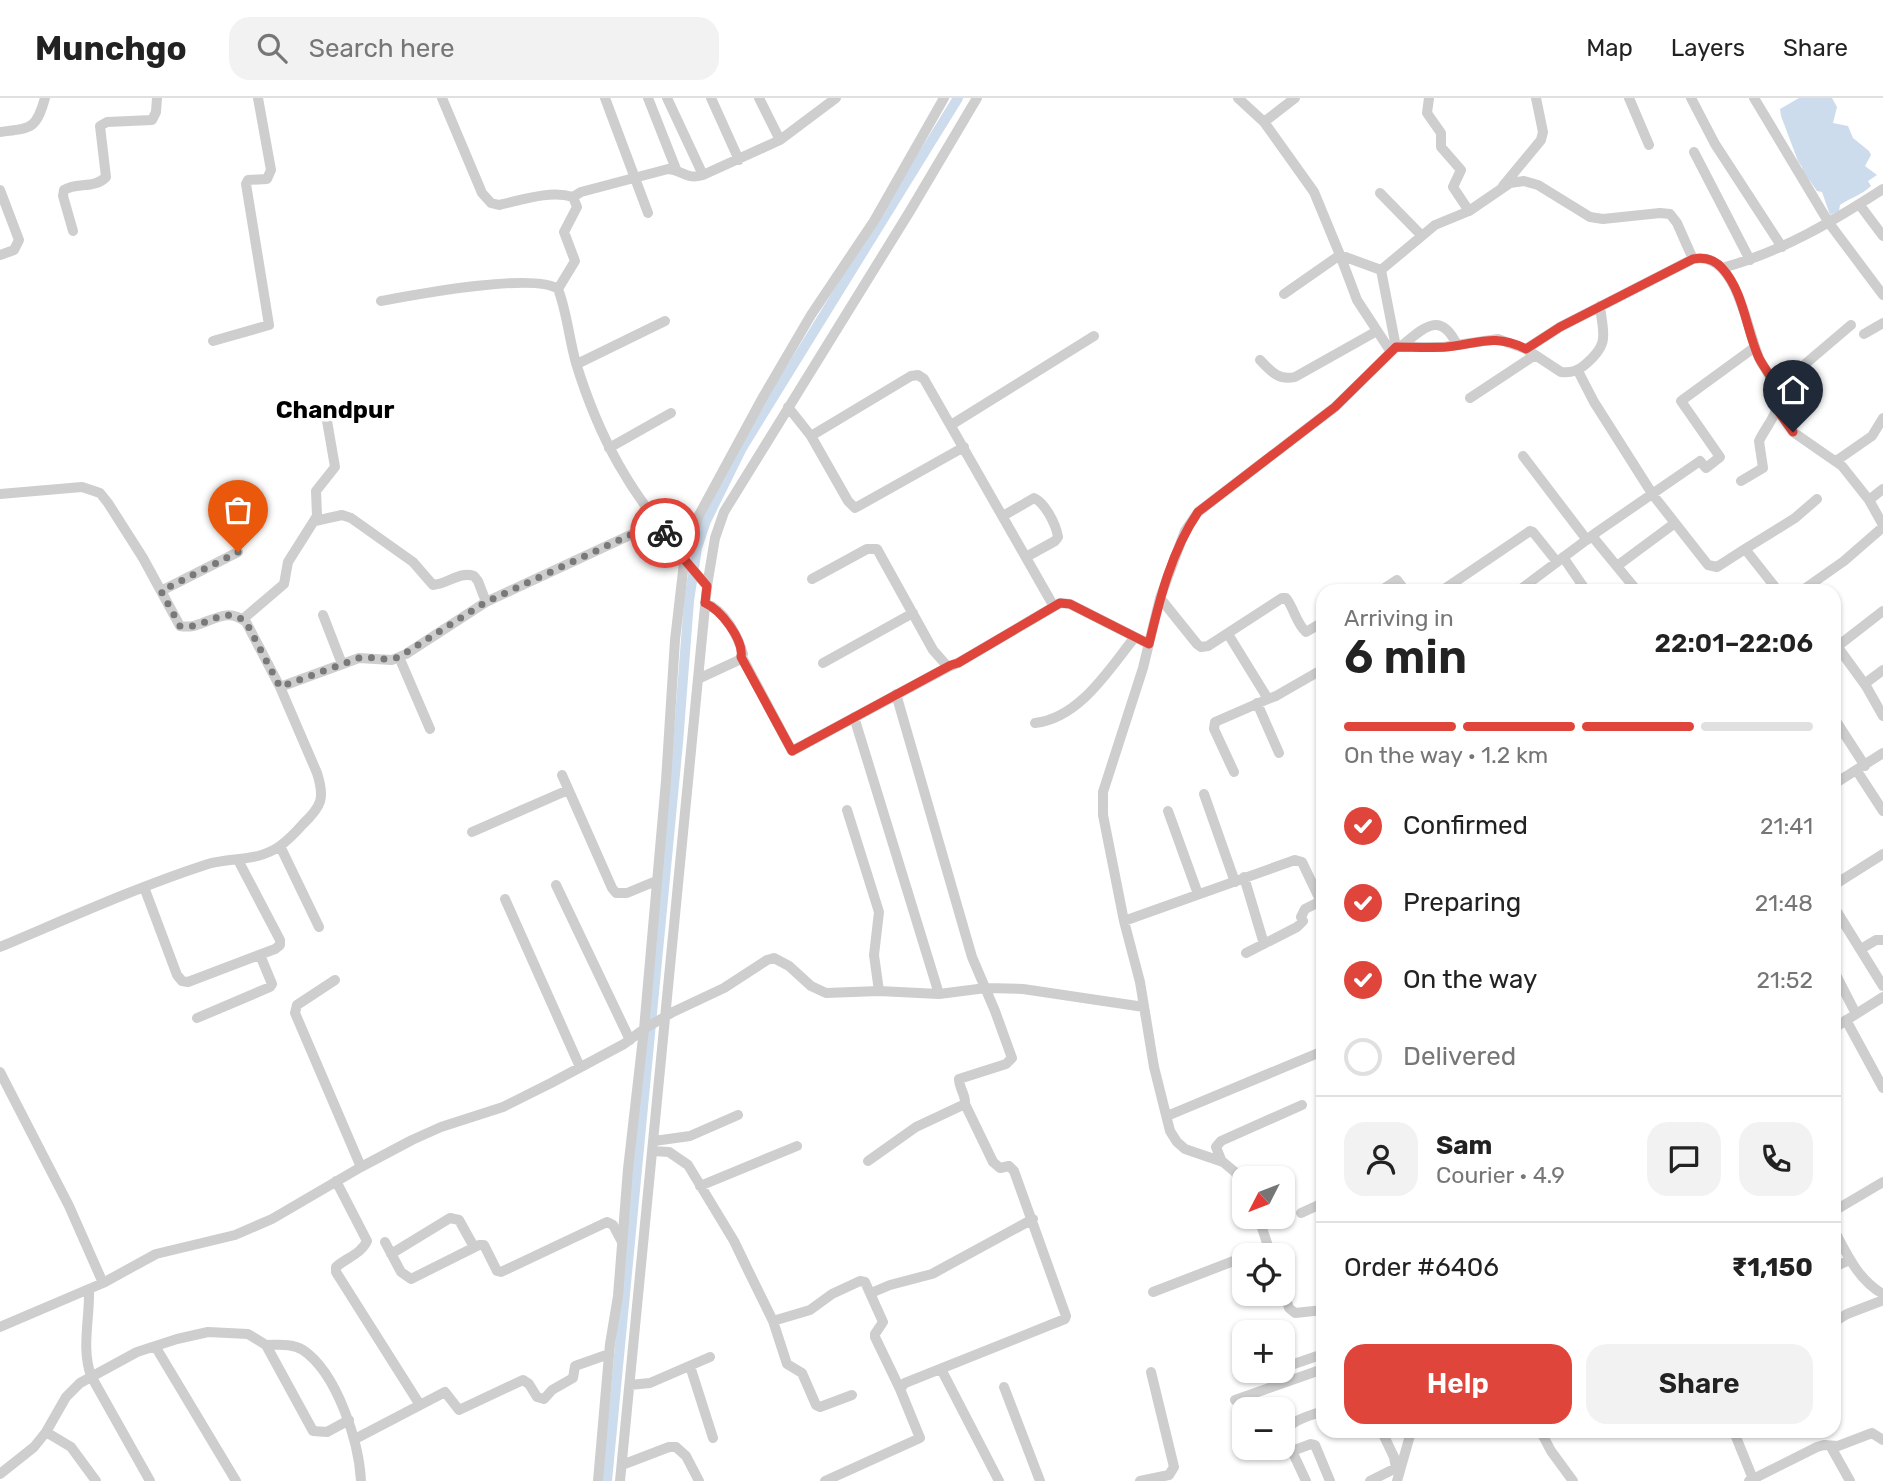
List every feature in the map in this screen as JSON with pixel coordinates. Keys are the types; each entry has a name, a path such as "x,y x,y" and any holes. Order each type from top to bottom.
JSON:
{"street":[{"path":"0,131 29,128 36,123 45,98"},
{"path":"73,231 63,197 64,190 70,186 98,183 106,177 100,126 107,122 152,120 156,112 157,98"},
{"path":"214,341 269,325 246,184 247,180 267,179 271,175 258,98"},
{"path":"442,98 486,199 499,205 552,194 573,197 581,192 635,177 676,169"},
{"path":"605,98 648,213"},
{"path":"648,98 676,169 694,178 780,141 836,98"},
{"path":"667,98 703,175"},
{"path":"710,98 739,160"},
{"path":"759,98 780,141"},
{"path":"598,1481 644,1029 666,781 675,640 686,559 699,514 762,397 811,315 874,221 944,98"},
{"path":"620,1481 705,584 715,538 724,513 910,212 977,98"},
{"path":"1238,98 1264,122 1314,192 1349,284 1377,331 1396,349 1508,340 1561,372 1577,371 1602,348 1604,340 1600,306"},
{"path":"1264,122 1295,98"},
{"path":"1429,98 1427,113 1441,133 1441,147 1461,170 1452,187 1469,211"},
{"path":"1498,192 1541,140 1543,132 1536,98"},
{"path":"1691,98 1715,144 1782,247"},
{"path":"1755,98 1829,223 1883,295"},
{"path":"1633,100 1649,145"},
{"path":"1694,152 1750,260"},
{"path":"1381,270 1436,225 1469,211 1510,183 1524,181 1538,185 1590,217 1603,219 1670,214 1677,223 1693,259"},
{"path":"1722,268 1782,247 1829,223 1883,189"},
{"path":"0,190 19,240 14,250 0,255"},
{"path":"1380,193 1422,236"},
{"path":"558,289 575,261 564,232 577,207 573,197"},
{"path":"1859,204 1883,236"},
{"path":"1340,255 1381,270"},
{"path":"1284,294 1340,255"},
{"path":"1526,349 1560,327 1693,259 1702,257 1712,260 1722,268 1743,309 1755,347 1777,388 1776,408 1770,425 1759,440 1763,468 1741,481"},
{"path":"1381,270 1396,349"},
{"path":"381,301 460,288 514,284 551,284 558,289 577,364 599,428 634,492 705,584"},
{"path":"577,364 665,321"},
{"path":"1864,334 1883,323"},
{"path":"1232,1170 1223,1162 1185,1149 1170,1131 1154,1067 1144,1007 1102,815 1103,792 1149,644 1160,598 1185,531 1198,512 1335,407 1396,349 1426,327 1441,324 1457,345"},
{"path":"1777,388 1851,325"},
{"path":"1260,360 1277,377 1286,379 1377,331"},
{"path":"951,425 1094,335"},
{"path":"1528,584 1700,461 1706,468 1720,457 1681,401 1755,347"},
{"path":"1470,398 1535,355"},
{"path":"1577,371 1653,495 1712,568 1717,568 1795,518 1817,499"},
{"path":"811,436 911,376 918,375 929,386 1053,605"},
{"path":"788,407 811,436 848,501 855,508 964,447"},
{"path":"1776,408 1793,432 1836,461 1868,500 1883,526 1844,561 1811,584"},
{"path":"609,448 671,412"},
{"path":"243,619 284,584 288,562 314,521 318,511 316,491 335,467 326,415"},
{"path":"1836,461 1872,436 1883,418"},
{"path":"1523,456 1589,538 1632,584"},
{"path":"0,494 82,487 100,494 143,558 180,626 194,626 229,614 243,619 280,687 317,773 321,793 318,810 280,846 266,854 212,863 144,887 0,947"},
{"path":"1868,500 1883,489"},
{"path":"1003,516 1034,498 1042,504 1058,537 1026,557"},
{"path":"314,521 342,515 351,518 413,562 433,585 440,585 462,575 474,576 486,602"},
{"path":"280,687 369,657 383,660 399,657 486,602 656,523"},
{"path":"1617,566 1675,523"},
{"path":"1452,584 1530,531 1580,584"},
{"path":"812,579 867,548 877,549 933,650 948,667"},
{"path":"1745,549 1773,584"},
{"path":"161,591 238,552"},
{"path":"1160,598 1196,645 1201,647 1208,646 1228,634 1282,598 1290,602 1306,632 1316,626"},
{"path":"705,603 716,607 726,620 742,650 741,657 792,751 958,663 1053,605 1070,604 1149,644"},
{"path":"1841,643 1883,611"},
{"path":"822,663 913,613"},
{"path":"323,615 342,664"},
{"path":"1228,634 1268,699"},
{"path":"1035,723 1045,722 1073,708 1093,689 1135,637"},
{"path":"1841,654 1866,686 1883,716"},
{"path":"399,657 430,729"},
{"path":"698,679 741,657"},
{"path":"1866,686 1867,682 1883,670"},
{"path":"1234,772 1214,724 1219,719 1276,696 1316,673"},
{"path":"896,694 972,957 1012,1058 1006,1064 959,1079 960,1088 993,1162 1000,1168 1009,1166 1014,1171 1066,1316 1065,1319 905,1383 900,1390"},
{"path":"1257,703 1279,753"},
{"path":"854,717 939,994"},
{"path":"1841,731 1883,811"},
{"path":"1841,780 1883,753"},
{"path":"562,775 616,893 627,893 656,881"},
{"path":"472,832 568,790"},
{"path":"1204,794 1264,944"},
{"path":"847,810 879,912 874,955 879,991"},
{"path":"1168,811 1198,894"},
{"path":"280,846 319,927"},
{"path":"1841,881 1883,854"},
{"path":"144,887 177,975 182,981 188,982 279,947 280,940 238,860"},
{"path":"1124,921 1295,860 1302,862 1316,891"},
{"path":"556,885 630,1040"},
{"path":"505,900 580,1067"},
{"path":"1246,953 1297,927 1303,921 1301,917 1304,909 1316,906"},
{"path":"1841,918 1883,986"},
{"path":"1861,949 1875,940 1883,940"},
{"path":"197,1018 270,987 271,980 260,955"},
{"path":"0,1327 103,1283 156,1254 235,1235 251,1228 299,1205 361,1167 441,1128 503,1107 630,1040 666,1016 724,988 774,958 782,961 819,991 939,994 986,988 1023,989 1144,1007"},
{"path":"335,980 297,1005 295,1013 361,1167"},
{"path":"1841,990 1883,1088"},
{"path":"1841,1023 1883,997"},
{"path":"1167,1116 1316,1054"},
{"path":"0,1072 69,1206 103,1283"},
{"path":"868,1161 916,1126 965,1104"},
{"path":"1223,1162 1216,1147 1221,1141 1302,1105"},
{"path":"653,1146 690,1136 738,1115"},
{"path":"653,1146 676,1155 688,1165 734,1241 772,1321 787,1364 802,1373 816,1405 820,1407 852,1395"},
{"path":"700,1186 797,1146"},
{"path":"336,1181 367,1241 363,1249 339,1264 336,1272 420,1405"},
{"path":"1841,1206 1883,1182"},
{"path":"1301,1213 1316,1206"},
{"path":"391,1254 450,1218 459,1220 474,1247"},
{"path":"871,1293 932,1274 1033,1219"},
{"path":"385,1242 401,1272 411,1279 474,1247 484,1245 497,1271 501,1272 601,1223 611,1223 622,1243"},
{"path":"1841,1243 1863,1279 1881,1297 1841,1318"},
{"path":"1841,1264 1850,1259"},
{"path":"1153,1292 1232,1262"},
{"path":"772,1321 810,1310 832,1294 860,1281 865,1282 883,1322 875,1337 920,1438 825,1481"},
{"path":"89,1289 90,1311 85,1352 91,1376 150,1481"},
{"path":"1288,1306 1295,1314 1316,1311"},
{"path":"0,1474 34,1447 72,1389 91,1376 138,1352 208,1332 248,1334 266,1346 313,1431 327,1432 349,1420"},
{"path":"266,1346 287,1344 302,1349 325,1374 349,1420 355,1438 361,1481"},
{"path":"155,1346 236,1481"},
{"path":"355,1438 445,1392 459,1410 523,1380 537,1397 544,1399 552,1390 573,1378 575,1366 610,1354"},
{"path":"1295,1364 1316,1356"},
{"path":"630,1385 650,1383 710,1357"},
{"path":"690,1366 713,1438"},
{"path":"941,1369 999,1481"},
{"path":"1244,1397 1316,1371"},
{"path":"1140,1481 1169,1475 1174,1467 1151,1372"},
{"path":"1004,1387 1040,1481"},
{"path":"1295,1422 1316,1413"},
{"path":"46,1432 71,1447 81,1457 96,1481"},
{"path":"1830,1447 1872,1433 1883,1440"},
{"path":"1370,1481 1396,1468 1385,1438"},
{"path":"1398,1481 1409,1438"},
{"path":"1544,1438 1573,1481"},
{"path":"1736,1438 1751,1480 1824,1444 1830,1447 1850,1481"},
{"path":"1295,1450 1315,1445 1330,1481"},
{"path":"622,1465 669,1447 676,1447 686,1456 699,1481"},
{"path":"1295,1457 1306,1481"}],"water":[{"path":"1799,98 1832,98 1837,107 1833,123 1848,126 1853,138 1871,155 1865,166 1877,175 1868,181 1871,186 1840,205 1839,211 1830,215 1822,192 1817,191 1804,176 1781,116 1780,109"}],"waterway":[{"path":"607,1481 678,743 689,601 697,548 706,521 742,448 958,98"}],"way so far":[{"path":"238,552 161,591 180,626 194,626 229,614 238,615 246,622 280,687 359,658 392,660 407,654 486,602 656,523 665,533"}],"district":[{"name":"Chandpur","path":"335,410"}],"route":[{"path":"665,533 685,554 684,559 707,586 705,603 716,607 722,613 742,650 741,657 792,751 958,663 1053,605 1070,604 1149,644 1160,598 1175,554 1185,531 1198,512 1335,407 1396,347 1443,347 1498,339 1508,340 1526,349 1600,306 1702,257 1712,260 1722,268 1729,279 1743,309 1759,359 1777,388 1776,408 1793,432"}]}
